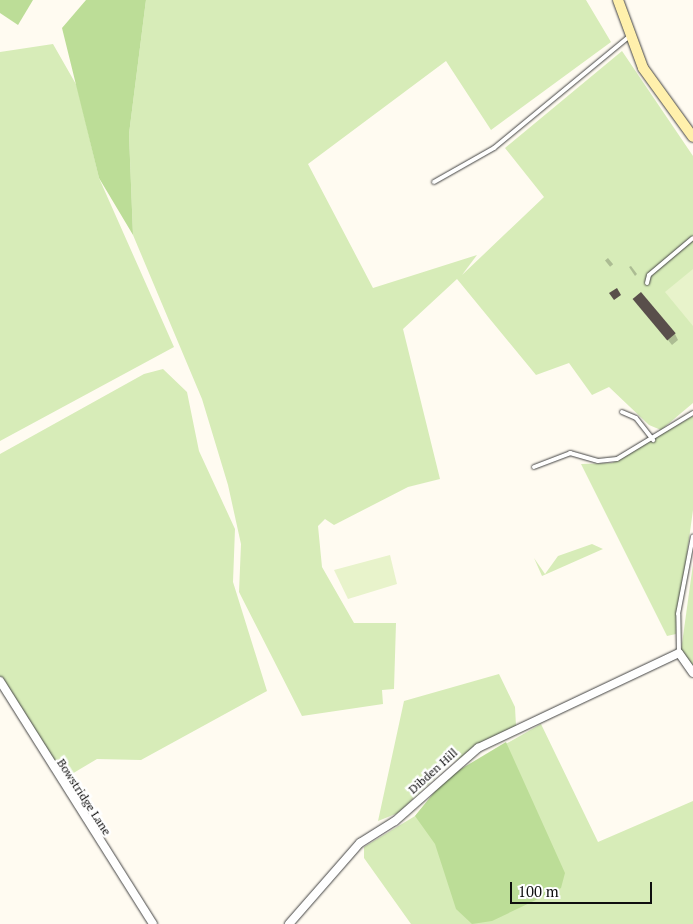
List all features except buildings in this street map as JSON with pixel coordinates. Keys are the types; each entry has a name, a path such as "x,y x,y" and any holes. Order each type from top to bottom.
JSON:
{"street":[{"path":"618,0 643,68 693,137"},
{"path":"679,653 693,672"},
{"name":"Dibden Hill","path":"288,924 360,843 395,821 455,764 478,748 679,653"},
{"name":"Bowstridge Lane","path":"0,681 153,924"}],"lane":[{"path":"434,182 494,148 632,34"},
{"path":"647,283 649,275 693,238"},
{"path":"622,412 636,418 653,440"},
{"path":"534,467 570,453 608,462 653,440 693,413"},
{"path":"679,653 678,614 693,536"}],"green space":[{"path":"0,0 33,0 18,25 0,13"},
{"path":"86,0 146,0 129,134 133,235 99,178 62,28"},
{"path":"146,0 586,0 611,42 491,130 446,61 308,164 373,288 477,255 462,275 544,197 505,148 622,51 693,156 693,403 661,430 649,425 609,387 592,395 569,363 536,375 457,279 403,329 440,479 408,487 334,525 325,519 318,526 322,567 354,623 396,623 394,689 382,690 383,704 302,716 239,592 241,544 228,485 202,399 133,235 129,134"},
{"path":"53,44 77,86 99,178 174,347 0,441 0,52"},
{"path":"693,269 693,326 665,292"},
{"path":"163,369 187,392 199,451 235,529 233,582 267,691 141,760 97,759 60,781 0,681 0,454 144,374"},
{"path":"693,416 693,510 676,634 667,636 581,464 612,463"},
{"path":"592,544 603,549 542,576 534,558 545,574 558,556"},
{"path":"390,555 397,584 348,599 334,570"},
{"path":"693,564 693,667 681,651"},
{"path":"499,674 515,707 516,726 451,763 398,813 378,821 404,701"},
{"path":"541,724 598,842 693,801 693,924 411,924 364,858 364,847 415,816 446,778"},
{"path":"506,742 565,873 561,888 492,921 472,924 456,909 435,844 415,816 446,778"}]}
